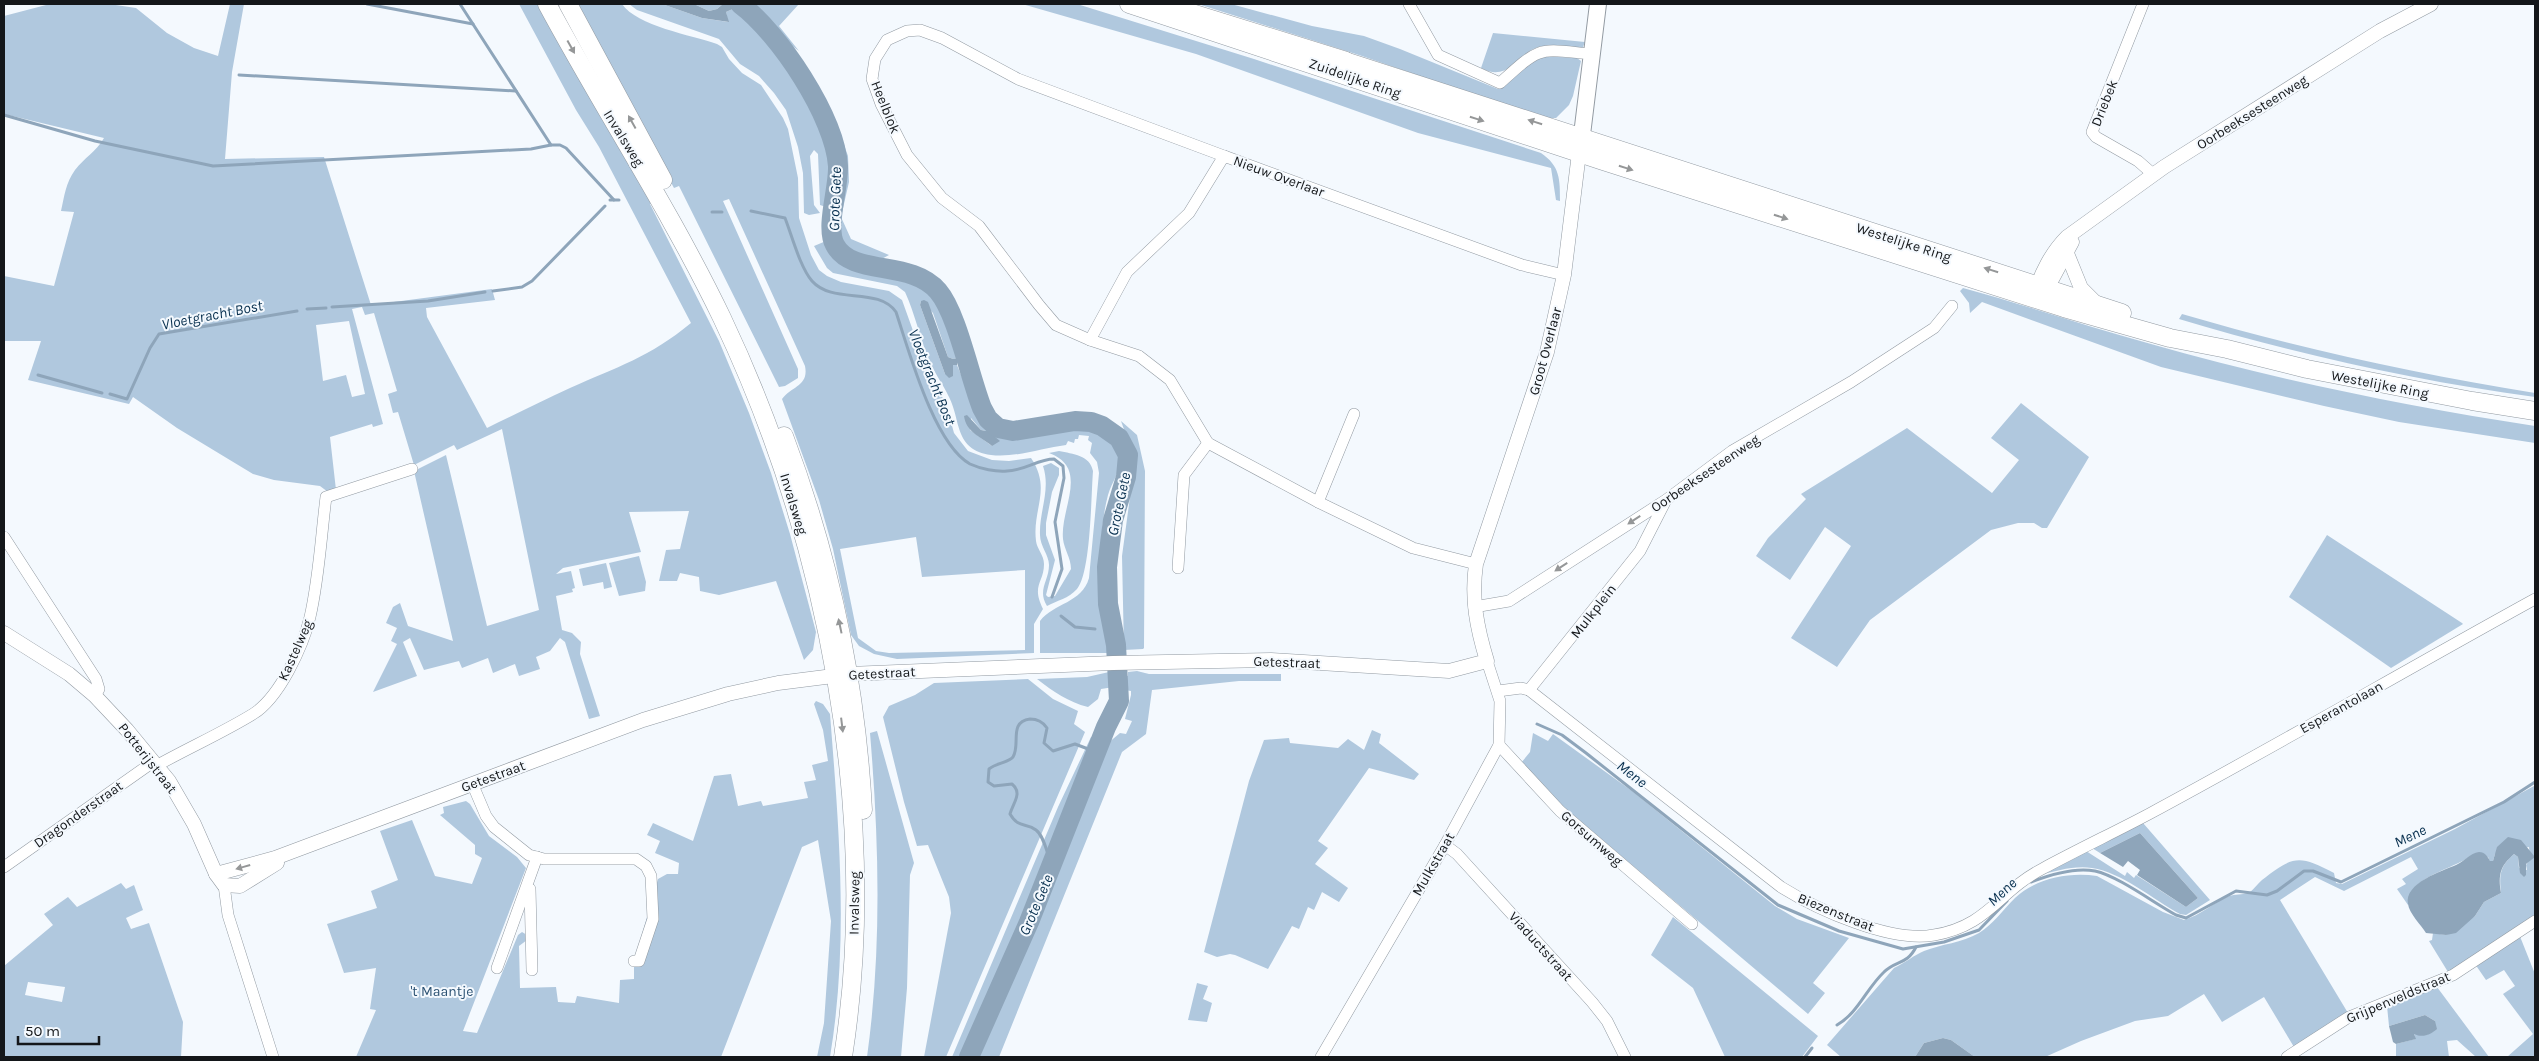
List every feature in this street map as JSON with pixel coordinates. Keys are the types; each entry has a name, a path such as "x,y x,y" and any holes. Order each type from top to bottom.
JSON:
{"highway":[{"name":"Zuidelijke Ring","path":"1161,4 1345,61"}],"main road":[{"name":"Invalsweg","path":"547,4 594,88 662,202 722,318 758,398 803,531 842,675 860,752 865,878 864,966 855,1057"},
{"name":"Invalsweg","path":"568,4 702,252 732,312 769,395 794,462 827,566 842,675 854,852 853,963 843,1057"},
{"name":"Zuidelijke Ring","path":"1129,4 1580,145"},
{"name":"Groot Overlaar","path":"1580,145 1598,4"},
{"name":"Zuidelijke Ring","path":"1345,61 1580,145"},
{"name":"Westelijke Ring","path":"1580,145 2040,293 2170,338 2382,384 2535,411"},
{"name":"Westelijke Ring","path":"2040,293 2098,305 2227,349"}],"street":[{"path":"1409,4 1438,56 1500,82 1537,52 1546,50 1591,54"},
{"name":"Driebek","path":"2143,4 2092,132 2096,137 2138,161 2154,175"},
{"name":"Oorbeeksesteenweg","path":"2040,293 2057,247 2154,175 2380,31 2431,4"},
{"name":"Heelblok","path":"1090,340 1056,324 1039,306 980,226 942,198 907,155 872,79 875,59 887,40 906,31 920,30 942,38 1018,79 1224,156"},
{"name":"Groot Overlaar","path":"1487,661 1474,607 1473,588 1476,564 1548,352 1564,275 1580,145"},
{"name":"Nieuw Overlaar","path":"1090,340 1127,272 1189,213 1224,156 1522,265 1564,275"},
{"name":"Oorbeeksesteenweg","path":"2040,293 2080,230"},
{"path":"2066,251 2081,288 2098,305"},
{"name":"Oorbeeksesteenweg","path":"1474,607 1508,601 1666,500 1732,451 1851,382 1934,328 1952,306"},
{"path":"1090,340 1139,356 1170,380 1208,443 1318,502 1414,548 1476,564"},
{"path":"1318,502 1354,414"},
{"path":"1178,568 1184,475 1208,443"},
{"name":"Kastelweg","path":"155,764 254,714 269,700 279,686 293,662 310,619 326,497 412,469"},
{"name":"Mulkplein","path":"1529,690 1640,551 1666,500"},
{"path":"4,537 96,680 99,689 95,696"},
{"name":"Esperantolaan","path":"2147,815 2535,599"},
{"name":"Potterijstraat","path":"4,633 56,665 95,696 128,730 169,781 194,824 220,880 228,915 273,1057"},
{"name":"Getestraat","path":"220,880 472,783 691,704 778,683 842,675 1119,663 1271,660 1449,671 1487,661"},
{"name":"Mulkstraat","path":"1321,1057 1445,845 1499,745 1501,713 1498,692 1487,661"},
{"path":"1498,692 1521,688 1529,690"},
{"name":"Biezenstraat","path":"1529,690 1781,887 1806,903 1838,916 1908,936 1934,935 1967,926 1991,910 2004,894 2027,877 2147,815"},
{"name":"Gorsumweg","path":"1499,745 1514,759 1560,811 1692,924"},
{"name":"Dragonderstraat","path":"4,867 155,764"},
{"path":"472,783 486,816 494,827 529,855 544,859 636,859 646,866 651,876 653,919 641,955 638,961 634,961"},
{"name":"Viaductstraat","path":"1445,845 1457,854 1592,1002 1608,1021 1625,1057"},
{"path":"497,968 530,882 537,857"},
{"path":"530,882 532,970"},
{"name":"Grijpenveldstraat","path":"2287,1057 2349,1017 2453,975 2535,921"}],"green space":[{"path":"109,4 136,8 167,33 194,48 218,56 230,4 244,4 232,72 225,159 324,157 371,305 492,289 495,300 426,308 427,317 487,428 647,353 691,323 599,147 576,110 519,4 542,4 655,201 650,204 719,341 749,413 771,473 790,534 816,632 813,650 804,660 776,581 719,595 700,591 699,577 680,573 677,581 659,581 666,550 680,549 689,511 629,512 641,552 563,568 556,574 571,571 575,588 572,589 573,592 556,596 562,630 572,633 581,642 580,654 600,716 589,719 565,642 560,638 550,651 536,657 540,669 519,676 515,664 493,673 488,658 462,668 459,661 424,670 410,638 403,642 417,676 373,692 397,644 391,641 397,628 386,623 393,607 400,603 408,626 453,641 414,471 446,455 487,626 539,610 502,429 457,450 454,445 414,465 398,412 393,413 388,394 397,391 374,313 365,315 362,307 352,309 383,424 373,427 372,424 330,437 336,490 328,492 320,486 274,480 253,474 177,428 133,397 129,404 28,380 41,341 4,341 4,276 54,286 74,212 61,211 67,185 75,170 97,148 104,138 4,114 4,16 46,5","holes":["349,321 365,394 352,397 346,375 323,381 316,325"]},
{"path":"575,4 622,4 629,12 652,24 717,44 722,47 729,59 742,73 761,85 788,129 798,178 799,218 811,255 819,270 841,282 889,291 902,300 926,367 946,404 954,433 968,451 992,460 1009,461 1031,458 1040,480 1040,499 1035,530 1036,541 1044,564 1038,589 1043,609 1034,624 1034,653 897,659 874,654 859,646 851,635 833,549 819,500 782,399 802,382 806,373 805,366 729,199 723,201 798,369 798,378 785,386 779,387 679,186 674,188","holes":["916,537 922,577 1025,570 1025,650 889,653 876,651 858,638 840,549"]},
{"path":"629,4 662,4 702,18 728,22 726,12 737,7 754,22 773,44 791,70 808,98 821,128 830,157 832,184 826,207 820,205 818,154 814,150 810,156 814,205 820,213 809,215 804,213 803,173 798,147 786,110 759,76 740,64 719,39 637,10"},
{"path":"694,4 723,4 717,9 709,11"},
{"path":"753,4 799,4 779,26 799,51 777,34 762,11"},
{"path":"1022,4 1077,4 1254,59 1541,153 1552,163 1558,174 1560,201 1556,200 1551,168 1418,133 1196,54"},
{"path":"1198,4 1231,4 1312,26 1364,36 1498,89 1540,56 1577,58 1581,61 1569,105 1556,118 1550,118 1550,121 1362,56"},
{"path":"1493,33 1585,42 1582,49 1557,46 1534,48 1507,69 1500,72 1491,72 1481,68"},
{"path":"834,117 848,156 849,182 841,217 851,239 889,255 881,259 865,261 857,258 846,251 840,242 837,231 837,218 844,181 845,163"},
{"path":"826,241 840,259 850,265 911,280 923,285 938,299 959,353 958,358 948,357 933,313 921,301 920,305 945,374 953,373 953,365 957,365 972,401 989,427 986,431 981,430 971,418 970,430 992,446 995,433 1025,438 1070,427 1089,428 1101,432 1112,438 1116,443 1121,454 1121,461 1105,506 1099,589 1103,589 1105,627 1112,642 1112,650 1108,653 1040,653 1040,621 1053,610 1080,593 1089,578 1099,473 1097,462 1090,453 1092,443 1088,440 1089,436 1079,435 1074,443 1068,441 1066,445 1000,456 979,452 971,447 961,433 953,406 929,360 905,292 897,286 833,273 827,268 814,246"},
{"path":"1963,288 2127,337 2246,369 2390,401 2535,426 2535,443 2399,422 2161,367 1982,302 1970,313 1969,303 1960,291"},
{"path":"2182,314 2313,349 2402,369 2535,393 2535,397 2400,375 2311,355 2179,319"},
{"path":"2021,403 2089,457 2047,528 2042,528 2034,523 2018,523 1991,530 1870,620 1837,667 1791,638 1851,546 1825,527 1790,580 1756,556 1768,538 1806,499 1801,494 1907,428 1992,493 2019,460 1991,438"},
{"path":"1121,421 1137,435 1145,471 1143,649 1124,650 1122,556 1135,460"},
{"path":"1059,451 1085,458 1093,471 1090,533 1082,580 1077,589 1066,597 1047,606 1043,590 1049,565 1040,539 1040,526 1046,484 1043,466 1051,463 1059,468 1059,475 1052,492 1046,523 1046,535 1055,560 1046,595 1048,597 1055,596 1071,569 1063,539 1063,527 1071,479 1068,468 1061,460 1049,453"},
{"path":"2327,535 2463,624 2391,668 2289,597"},
{"path":"639,556 646,582 645,591 619,596 609,563"},
{"path":"606,563 612,587 604,589 603,582 583,586 579,569"},
{"path":"1137,671 1149,674 1281,674 1281,681 1239,681 1152,690 1146,734 1122,752 999,1057 979,1057 1090,792 1107,744 1120,733 1126,734 1132,721 1125,719 1131,691 1125,690 1125,676 1128,676 1128,672"},
{"path":"1109,672 1110,676 1113,676 1114,687 1101,689 1098,699 1088,707 1061,696 1037,679 1087,677"},
{"path":"1028,679 1053,699 1078,711 1074,724 1085,732 946,1057 924,1057 951,913 949,897 928,845 917,846 883,717 889,706 915,695 934,683"},
{"name":"'t Maantje","path":"816,701 823,704 830,714 841,886 839,971 830,1057 817,1057 824,1023 831,921 818,840 802,847 721,1057 356,1057 376,1010 370,1009 376,968 344,973 327,924 377,908 371,891 398,880 380,831 412,820 435,876 472,884 482,858 475,854 475,845 440,815 444,813 443,807 466,801 470,804 489,836 517,857 526,868 463,1031 477,1033 518,935 522,932 527,935 527,940 519,946 520,988 556,987 558,1002 575,1003 577,996 619,1003 620,980 634,979 634,962 658,879 667,874 678,874 679,863 655,853 660,841 647,835 653,823 693,841 714,776 731,774 738,806 761,801 763,806 808,798 804,782 816,780 812,765 828,761 823,730 814,704"},
{"path":"1372,730 1381,734 1379,743 1419,774 1414,780 1369,768 1318,841 1328,848 1315,864 1348,888 1339,902 1322,892 1314,910 1308,907 1299,929 1292,926 1268,969 1235,955 1230,954 1217,957 1204,952 1249,781 1264,740 1289,738 1290,743 1338,748 1348,739 1364,750"},
{"path":"877,731 914,863 910,875 907,988 901,1057 867,1057 875,976 878,895 870,733"},
{"path":"1533,733 1548,741 1553,734 1632,791 1775,906 1797,919 1849,938 1813,983 1825,993 1808,1014 1561,805 1521,763 1530,752"},
{"path":"1091,737 1098,739 1097,742 1059,833 1049,851 965,1057 952,1057 1058,807"},
{"path":"2534,786 2535,918 2448,972 2429,941 2432,940 2433,933 2446,935 2475,916 2484,902 2501,893 2500,881 2503,867 2514,854 2518,857 2519,868 2527,870 2526,865 2530,859 2529,847 2495,854 2493,861 2490,862 2488,857 2472,855 2423,880 2410,895 2408,905 2397,889 2406,884 2402,879 2418,869 2411,857 2344,891 2315,877 2280,900 2348,1013 2294,1047 2264,997 2222,1022 2204,994 2168,1016 2135,1021 2045,1057 1975,1057 1951,1040 1943,1038 1924,1043 1915,1057 1841,1057 1827,1045 1894,968 1924,951 1966,939 1979,933 2023,891 2043,881 2064,876 2097,876 2163,912 2184,920 2229,896 2250,892 2260,881 2273,872 2297,860 2312,863 2334,873 2336,883 2342,884 2455,829"},
{"path":"2143,823 2210,900 2186,915 2180,914 2114,875 2092,868 2079,867 2039,875 2086,851 2125,876 2127,872 2134,878 2136,875 2186,907 2198,898 2140,833 2100,853 2092,848"},
{"path":"121,883 126,889 134,885 143,910 126,918 131,929 149,923 183,1022 181,1057 4,1057 4,966 53,925 44,914 68,897 77,907","holes":["28,982 65,987 62,1002 25,995"]},
{"path":"1673,917 1818,1036 1802,1057 1725,1057 1693,988 1651,955"},
{"path":"2519,934 2535,974 2535,1057 2507,1057 2533,1034 2503,994 2515,986 2504,970 2486,980 2475,964"},
{"path":"1197,983 1208,986 1203,999 1212,1003 1207,1022 1188,1020"},
{"path":"2437,987 2489,1057 2476,1057 2457,1040 2447,1041 2449,1057 2396,1057 2396,1044 2415,1039 2414,1033 2427,1035 2435,1021 2425,1015 2389,1026 2387,1006"}],"shaded area":[{"path":"662,4 694,4 709,11 717,9 723,4 731,4 737,7 726,12 729,22 702,18"},
{"path":"921,301 928,302 948,357 958,358 957,365 953,365 953,376 949,378 945,374 920,305"},
{"path":"967,415 981,430 986,431 989,427 998,433 994,436 1000,441 992,446 975,434 965,422 964,416"},
{"path":"2140,833 2198,898 2186,907 2137,875 2140,870 2128,861 2123,867 2100,853"},
{"path":"2508,837 2521,840 2535,857 2526,864 2526,875 2524,877 2520,873 2518,857 2514,854 2501,871 2501,893 2484,902 2475,916 2456,933 2446,935 2426,933 2409,908 2408,897 2412,890 2425,879 2459,864 2476,853 2483,853 2490,861 2493,861 2497,847"},
{"path":"2425,1015 2435,1021 2437,1029 2426,1035 2414,1034 2416,1039 2396,1044 2393,1042 2389,1026"},
{"path":"1943,1038 1951,1040 1975,1057 1915,1057 1924,1043"}],"waterway":[{"path":"367,4 473,24"},
{"path":"460,4 551,145 560,145 566,148 614,200"},
{"name":"Grote Gete","path":"740,4 755,17 787,55 816,101 827,124 835,146 838,166 831,228 832,237 835,245 843,255 854,261 913,275 927,281 938,291 951,314 982,408 988,419 998,428 1013,431 1075,421 1091,422 1102,426 1119,438 1128,455 1126,477 1113,520 1107,567 1108,604 1116,645 1119,701 1106,727 1029,922 969,1057"},
{"path":"239,75 516,91"},
{"path":"4,115 95,141 213,166 531,149 551,145"},
{"name":"Vloetgracht Bost","path":"610,200 619,200"},
{"name":"Vloetgracht Bost","path":"493,291 522,287 532,281 605,206"},
{"name":"Vloetgracht Bost","path":"751,211 785,218 804,268 812,281 821,288 831,292 878,300 888,304 896,312 924,395 934,417 957,453 970,464 988,470 1007,471 1054,459 1063,466 1064,478 1055,522 1062,569 1052,597"},
{"name":"Vloetgracht Bost","path":"712,212 722,212"},
{"name":"Vloetgracht Bost","path":"332,307 428,301 485,292"},
{"name":"Vloetgracht Bost","path":"307,309 326,308"},
{"name":"Vloetgracht Bost","path":"110,394 127,399 150,348 159,334 297,311"},
{"name":"Vloetgracht Bost","path":"38,375 102,393"},
{"name":"Vloetgracht Bost","path":"1061,616 1075,627 1095,629"},
{"name":"Vloetgracht Bost","path":"1106,629 1113,627"},
{"name":"Mene","path":"1118,684 1125,684"},
{"path":"1051,863 1039,833 1032,828 1019,824 1010,814 1017,795 1015,787 1012,784 994,786 988,782 989,769 1013,757 1019,724 1030,719 1040,721 1047,728 1044,743 1053,751 1075,744 1096,752"},
{"name":"Mene","path":"1537,724 1562,735 1586,753 1778,905 1839,931 1903,949 1944,942 1979,930 2007,901"},
{"name":"Mene","path":"2031,882 2054,874 2071,871 2095,871 2114,878 2176,915 2186,918 2236,891 2267,895 2277,891 2304,871 2313,871 2341,882 2504,802 2535,782"},
{"path":"1837,1025 1851,1014 1888,968 1905,960 1913,953 1916,947"},
{"path":"1805,1057 1812,1048"}]}
